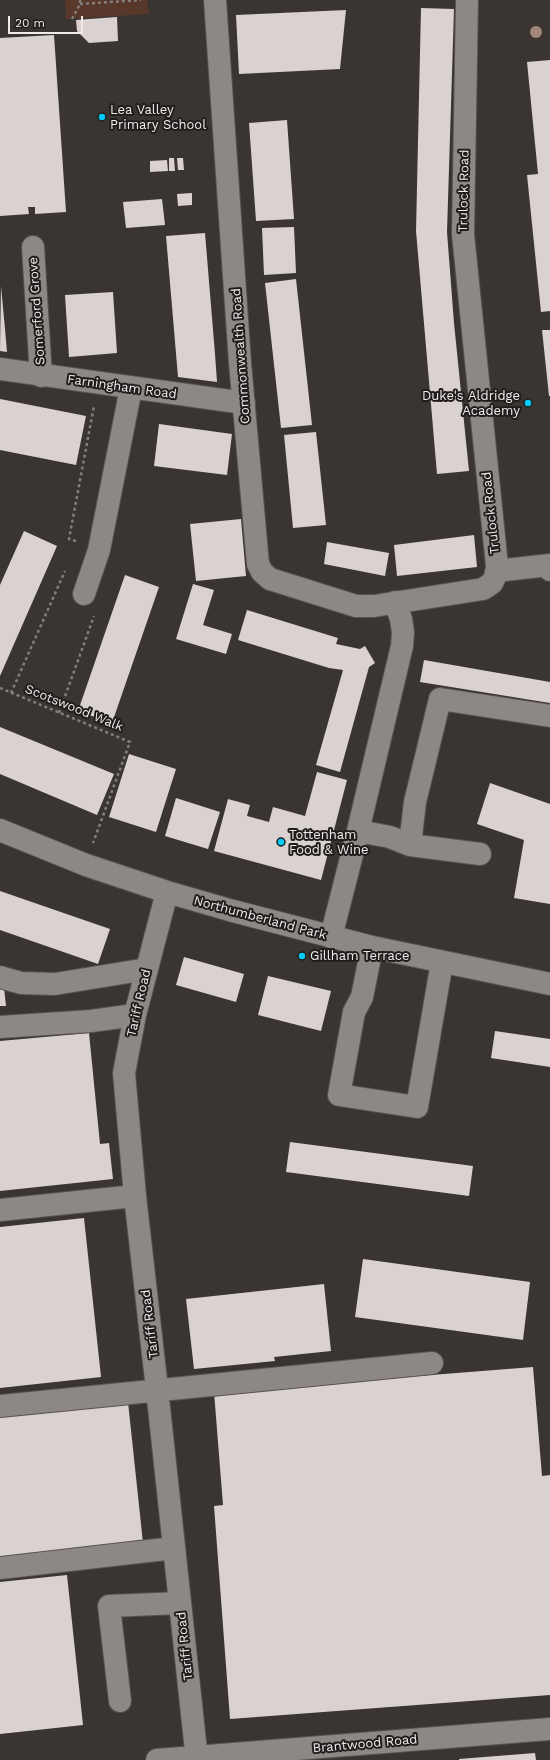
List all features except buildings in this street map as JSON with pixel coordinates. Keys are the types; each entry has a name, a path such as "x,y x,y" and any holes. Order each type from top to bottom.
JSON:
{"street":[{"name":"Commonwealth Road","path":"215,0 244,403 258,564 262,572 270,579 356,606 374,606 395,602"},
{"name":"Trulock Road","path":"395,602 483,588 492,583 496,575 484,432 463,234 467,0"},
{"name":"Somerford Grove","path":"33,247 41,376"},
{"name":"Farningham Road","path":"0,369 41,376 129,397 244,403"},
{"path":"90,603 129,397"},
{"path":"496,571 550,565 550,570"},
{"path":"331,937 402,646 403,632 401,619 395,602"},
{"path":"410,845 415,802 440,699 550,716"},
{"name":"Northumberland Park","path":"0,830 86,865 233,912 372,947 550,984"},
{"path":"358,831 390,836 410,845 480,854"},
{"name":"Tariff Road","path":"167,892 135,1015 124,1073 135,1196 158,1389 196,1759"},
{"path":"372,947 362,997 354,1012 339,1095 417,1107 442,962"},
{"path":"0,977 21,983 55,984 147,969"},
{"path":"0,1027 92,1021 135,1015"},
{"path":"0,1210 135,1196"},
{"path":"0,1406 158,1389 432,1363"},
{"path":"0,1568 174,1548"},
{"path":"120,1700 109,1606 180,1603"},
{"name":"Brantwood Road","path":"157,1760 196,1759 550,1729"}],"path":[{"path":"72,19 80,4 85,0"},
{"path":"80,4 145,0"},
{"path":"77,542 69,539 95,400 129,397"},
{"path":"11,693 68,563"},
{"path":"59,713 90,603"},
{"name":"Scotswood Walk","path":"0,688 130,742 86,865"}],"shaded area":[{"path":"65,0 147,0 149,14 66,19"}],"place":[{"name":"Lea Valley Primary School","path":"102,117"},
{"name":"Duke's Aldridge Academy","path":"528,403"},
{"name":"Tottenham Food & Wine","path":"281,842"},
{"name":"Gillham Terrace","path":"302,956"}]}
